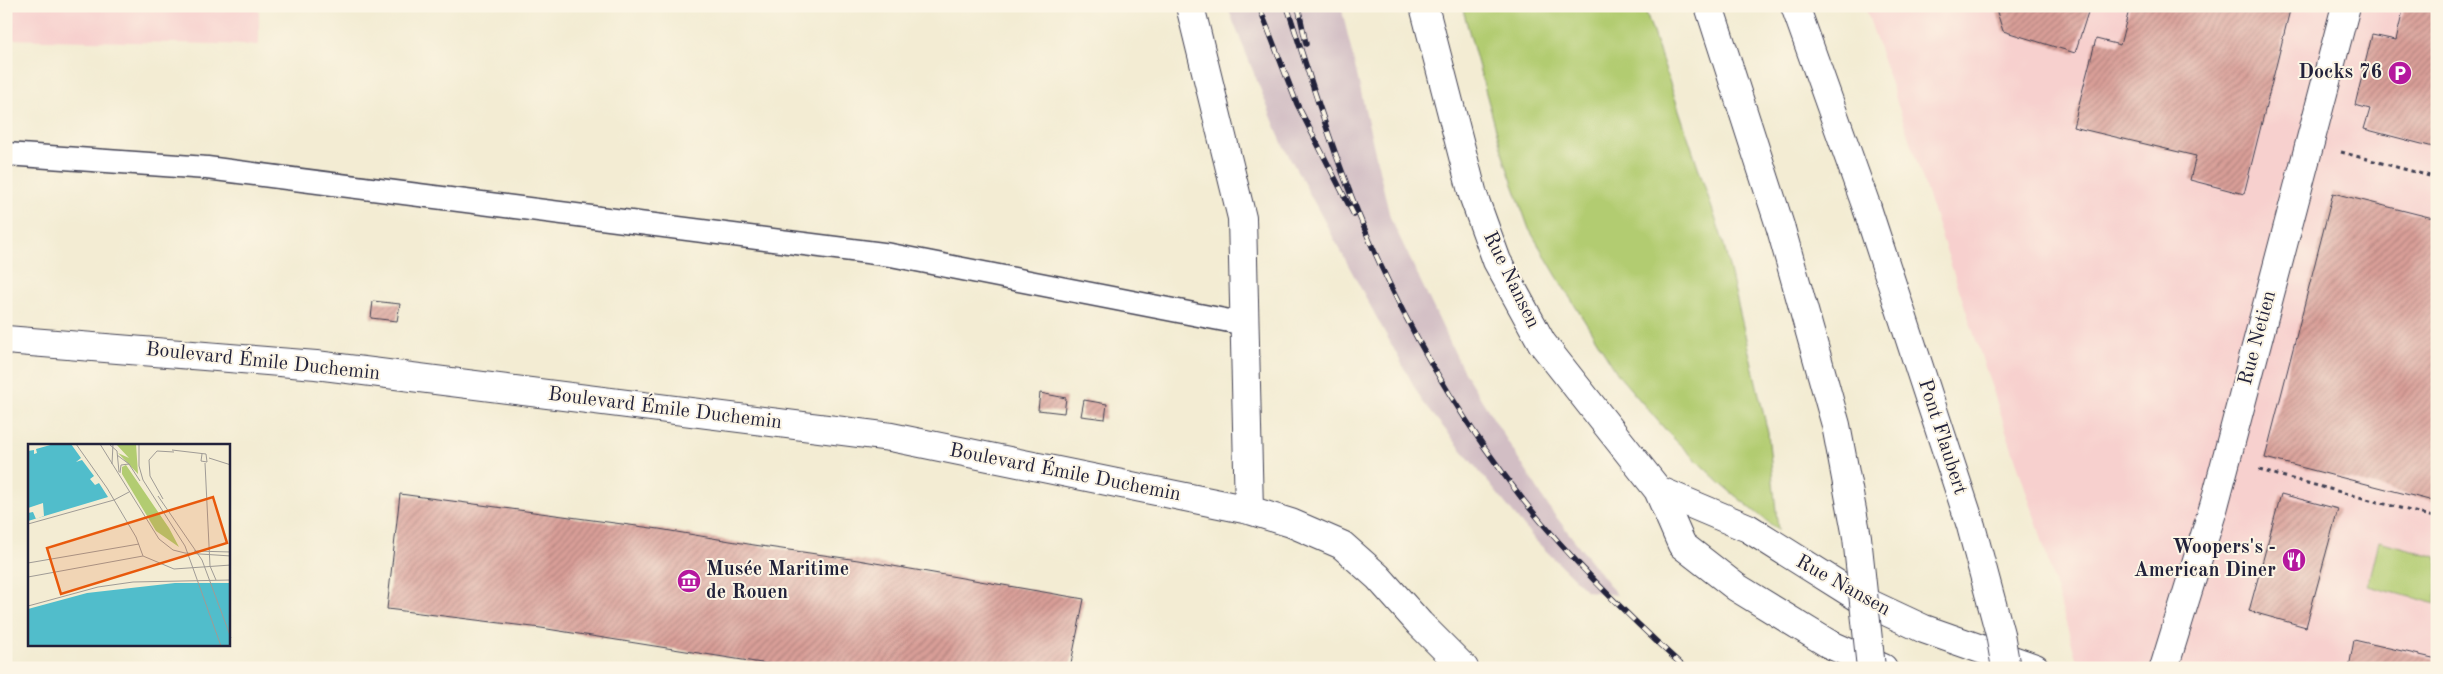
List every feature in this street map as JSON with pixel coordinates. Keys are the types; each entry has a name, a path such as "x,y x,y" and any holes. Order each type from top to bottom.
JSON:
{"main road":[{"path":"1190,6 1242,218 1249,510"},
{"name":"Rue Nansen","path":"1424,6 1473,195 1497,261 1542,343 1658,490 1682,545 1736,588 1829,644 1883,668"},
{"path":"1709,6 1781,229 1836,425 1857,537 1871,668"},
{"name":"Pont Flaubert","path":"1795,6 1867,208 1971,526 2000,634 2006,668"},
{"name":"Rue Netien","path":"2164,668 2214,506 2346,6"},
{"name":"Boulevard Émile Duchemin","path":"6,340 76,344 316,365 892,438 1249,510 1291,522 1342,545 1378,577 1420,624 1464,668"},
{"name":"Rue Nansen","path":"1658,490 1748,528 1864,601 1924,629 2035,668"}],"lane":[{"path":"6,154 208,168 891,255 1245,324"}],"path":[{"path":"2336,151 2437,178"},
{"path":"2257,470 2437,518"}],"shaded area":[{"path":"6,6 259,6 259,45 6,39"},
{"path":"1227,6 1341,6 1390,217 1463,370 1550,509 1617,595 1587,591 1535,540 1422,401 1282,143"},
{"path":"1865,6 2437,6 2437,668 2101,668 2076,658 2039,530"}],"green space":[{"path":"1462,6 1644,6 1723,241 1768,433 1778,530 1722,485 1671,436 1619,376 1562,285 1529,229 1505,162"},
{"path":"2379,541 2437,557 2437,604 2368,586"}],"building":[{"path":"1995,6 2090,6 2075,53 2003,31"},
{"path":"2130,6 2291,6 2244,194 2190,180 2196,156 2073,127 2096,39 2120,45"},
{"name":"Docks 76","path":"2404,6 2437,6 2437,148 2364,129 2370,109 2355,105 2372,35 2396,40"},
{"path":"2333,193 2437,219 2437,502 2265,458"},
{"path":"373,301 400,304 397,321 371,318"},
{"path":"1040,393 1066,398 1064,413 1038,410"},
{"path":"1084,400 1107,404 1105,419 1081,416"},
{"name":"Musée Maritime de Rouen","path":"400,494 659,529 858,560 1084,599 1070,668 793,668 541,628 387,609"},
{"name":"Woopers's - American Diner","path":"2281,494 2338,509 2306,627 2249,611"},
{"path":"2354,640 2437,659 2437,668 2349,668"}],"railway":[{"path":"1259,6 1297,104 1354,215"},
{"path":"1287,6 1333,147 1359,216 1403,311 1450,395 1505,476 1542,523 1601,588 1685,668"},
{"path":"1298,6 1306,44"}],"place":[{"name":"Docks 76","path":"2400,73"},
{"name":"Woopers's - American Diner","path":"2294,560"},
{"name":"Musée Maritime de Rouen","path":"689,581"}]}
